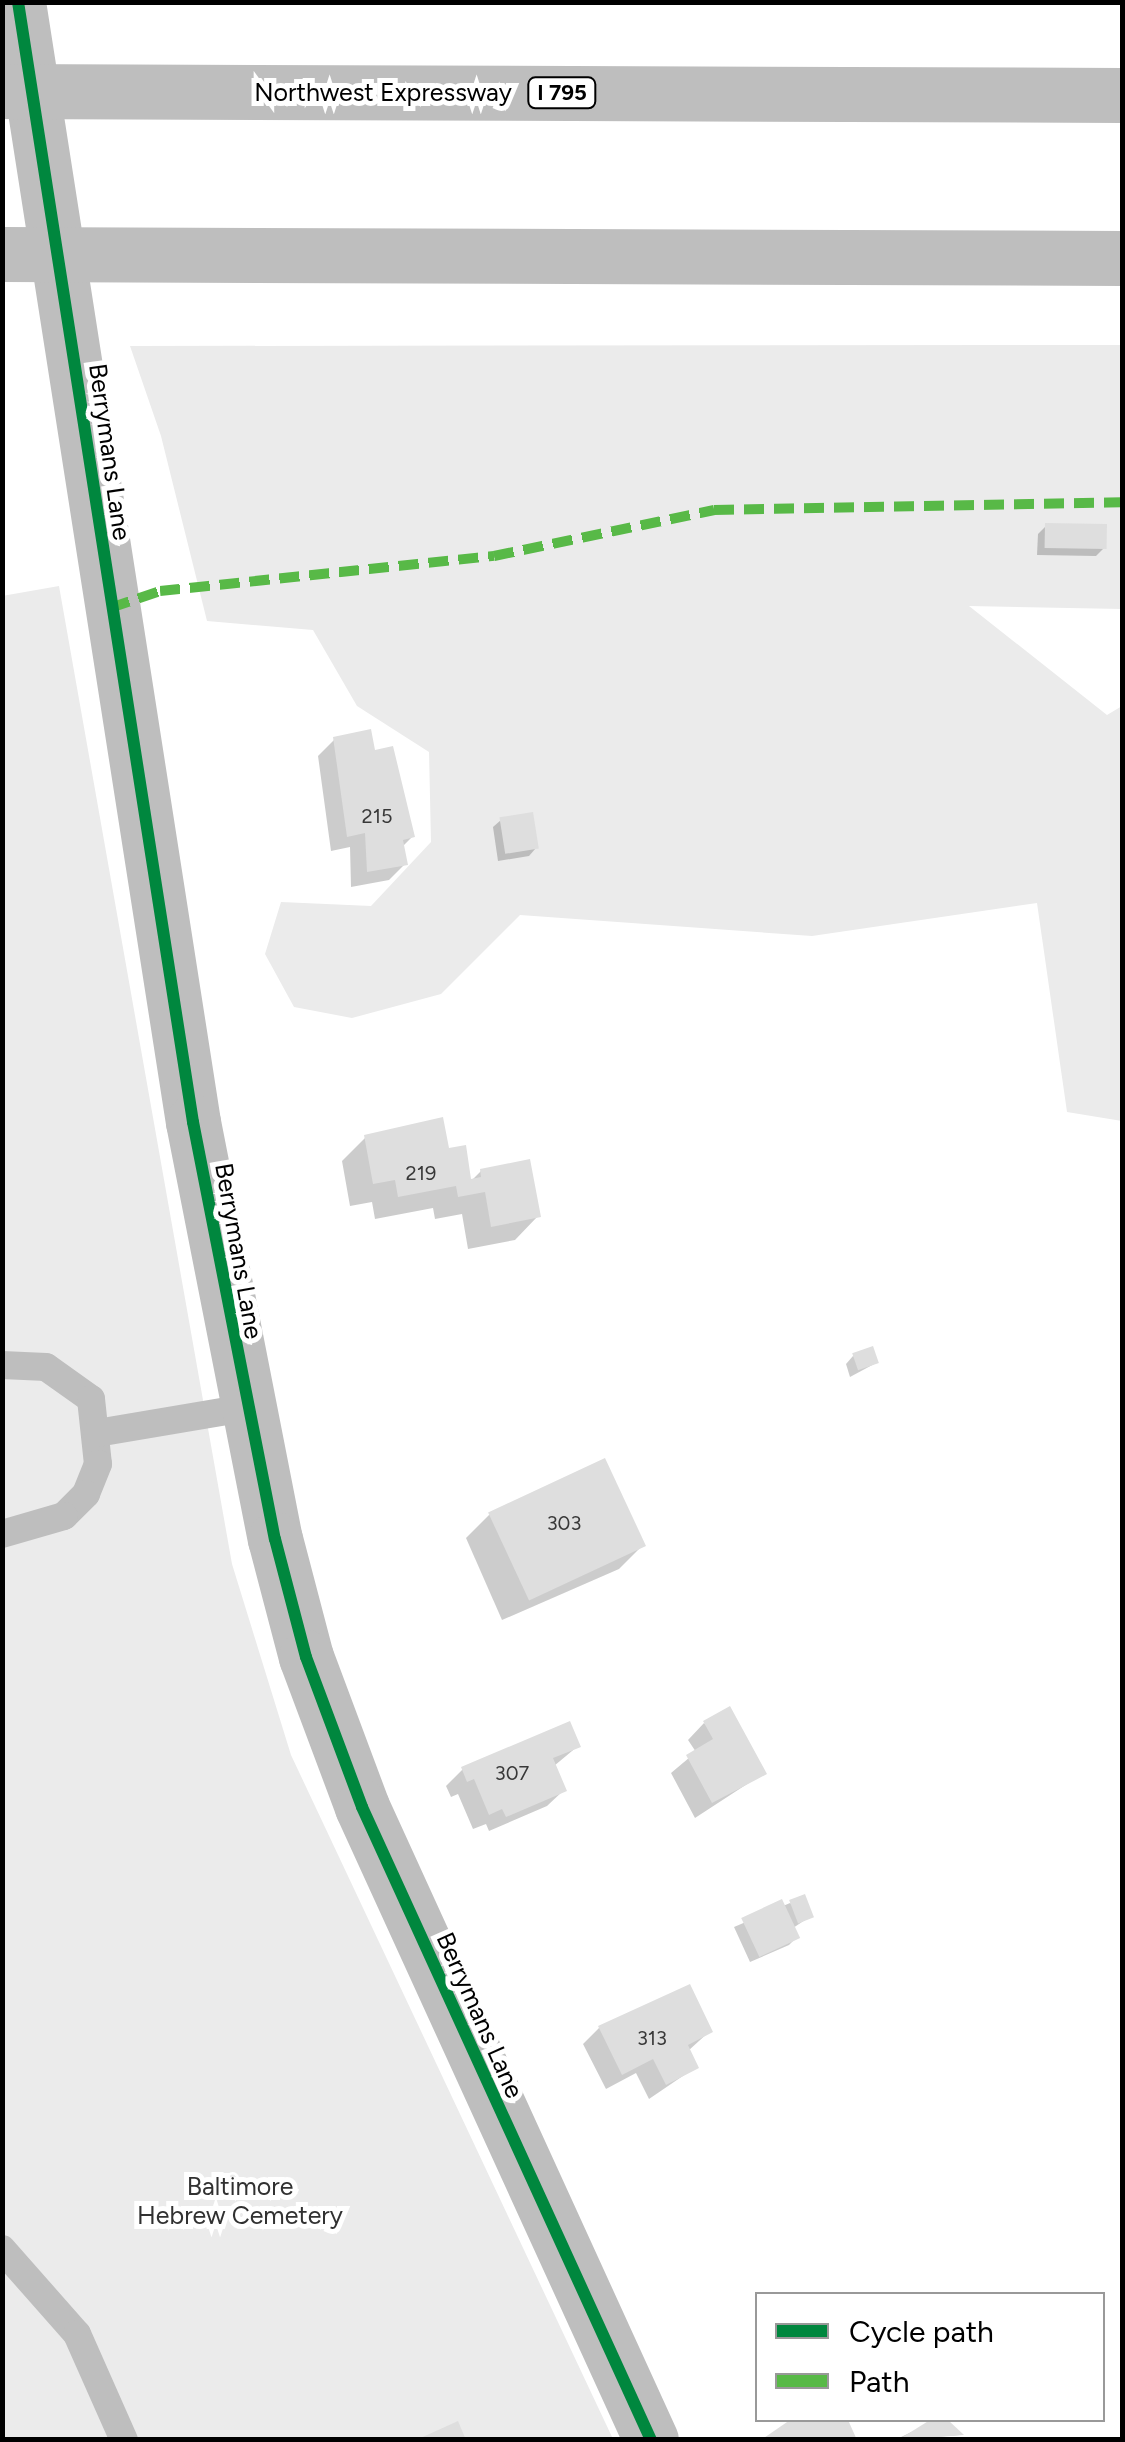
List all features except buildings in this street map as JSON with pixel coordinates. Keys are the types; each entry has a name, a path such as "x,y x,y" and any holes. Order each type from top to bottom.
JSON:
{"main road":[{"name":"Berrymans Lane","path":"18,2 190,1103 246,1408 306,1657 362,1808 651,2440"},
{"name":"Northwest Expressway","path":"2,91 1122,94"},
{"path":"2,254 1122,258"}],"lane":[{"path":"2,1365 46,1368 72,1380 90,1399 98,1432 98,1464 86,1494 64,1516 2,1534"},
{"path":"98,1432 246,1408"},
{"path":"2,2250 77,2334 124,2440"}],"green space":[{"path":"1122,345 1122,609 969,606 1107,715 1122,706 1122,1121 1067,1112 1037,903 812,936 520,915 441,994 352,1018 294,1007 265,954 281,902 371,906 431,842 429,752 357,706 313,630 207,621 161,436 130,346"},
{"name":"Baltimore Hebrew Cemetery","path":"59,586 232,1564 291,1755 613,2439 3,2440 2,596"}],"marked path":[{"path":"110,608 160,591 494,556 714,510 1122,502"}],"cycle path":[{"path":"18,2 193,1122 275,1539 306,1657 362,1807 651,2440"}]}
